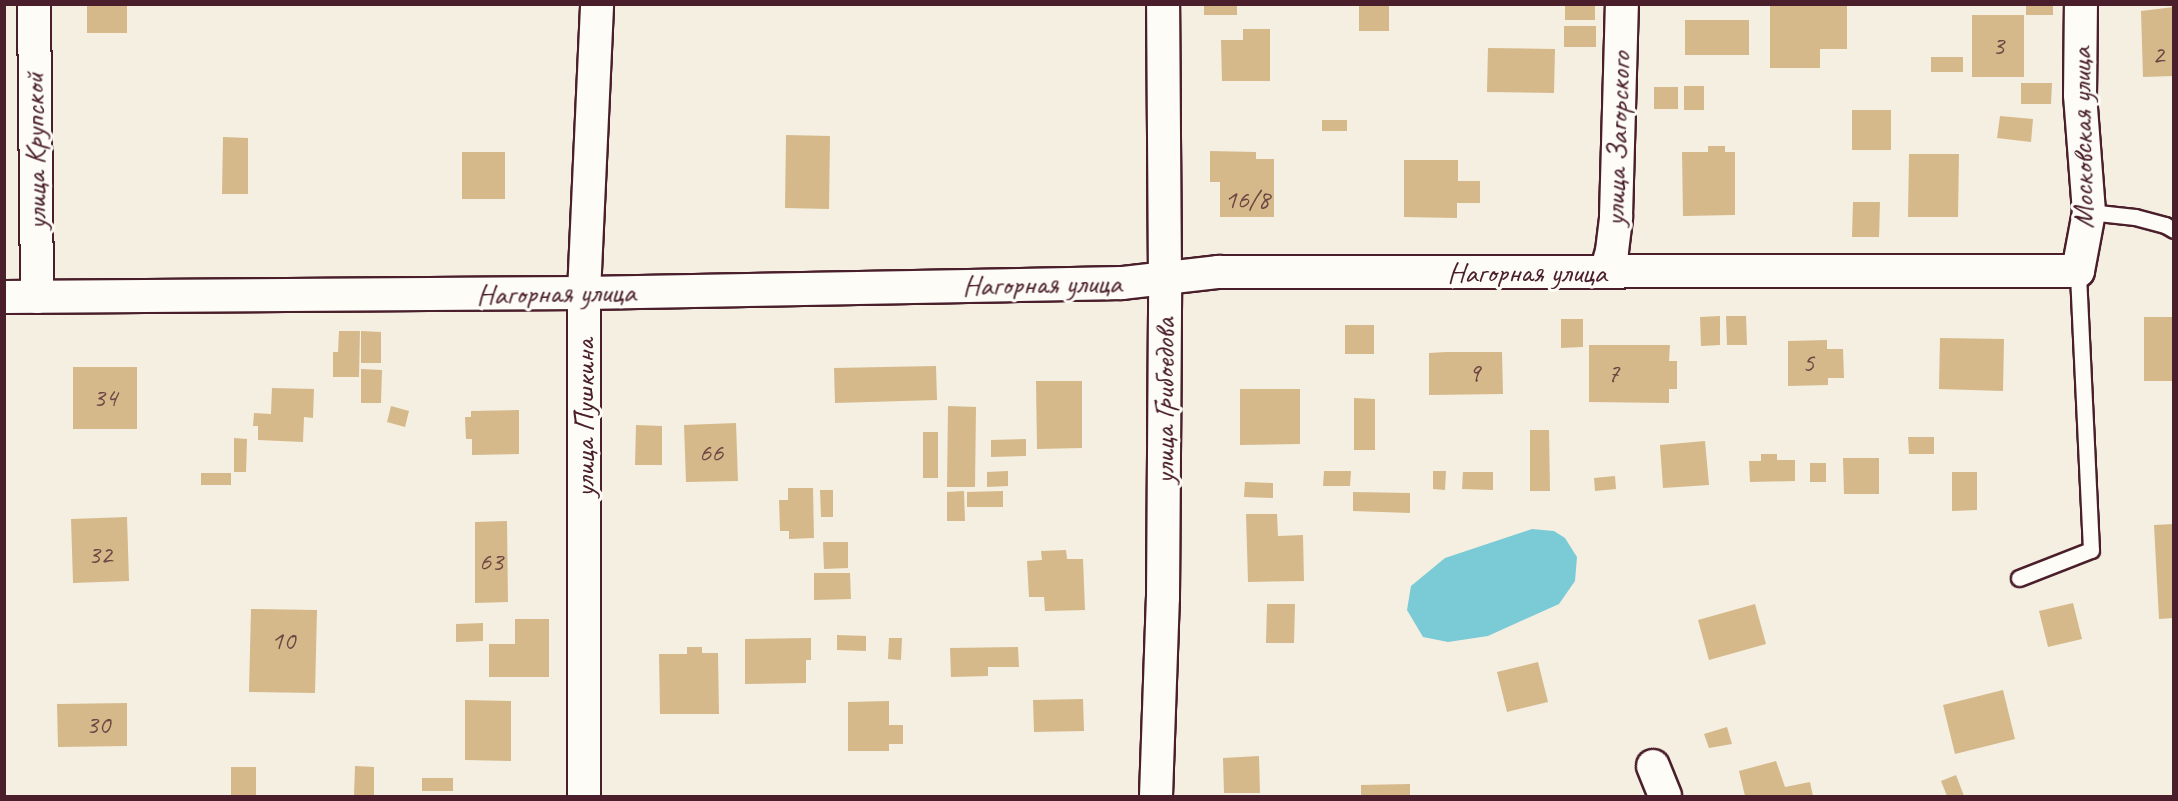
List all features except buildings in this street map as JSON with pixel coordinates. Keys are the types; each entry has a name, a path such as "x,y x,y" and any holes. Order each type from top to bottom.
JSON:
{"street":[{"name":"улица Крупской","path":"34,4 37,297"},
{"name":"улица Пушкина","path":"584,796 585,293 597,4"},
{"name":"улица Грибоедова","path":"1156,796 1163,598 1165,279 1163,4"},
{"name":"улица Загорского","path":"1606,272 1612,251 1616,216 1622,4"},
{"name":"Московская улица","path":"2078,271 2089,212 2080,95 2081,4"},
{"name":"Нагорная улица","path":"4,297 585,293 1110,284 1218,272 2078,271"},
{"path":"1653,766 1665,796"}],"lane":[{"path":"2089,212 2135,218 2165,225 2174,230"},
{"path":"2019,578 2091,550 2078,271"}],"water":[{"path":"1532,529 1554,531 1565,538 1577,557 1575,581 1559,604 1488,636 1448,642 1423,637 1407,610 1411,586 1445,558"}]}
